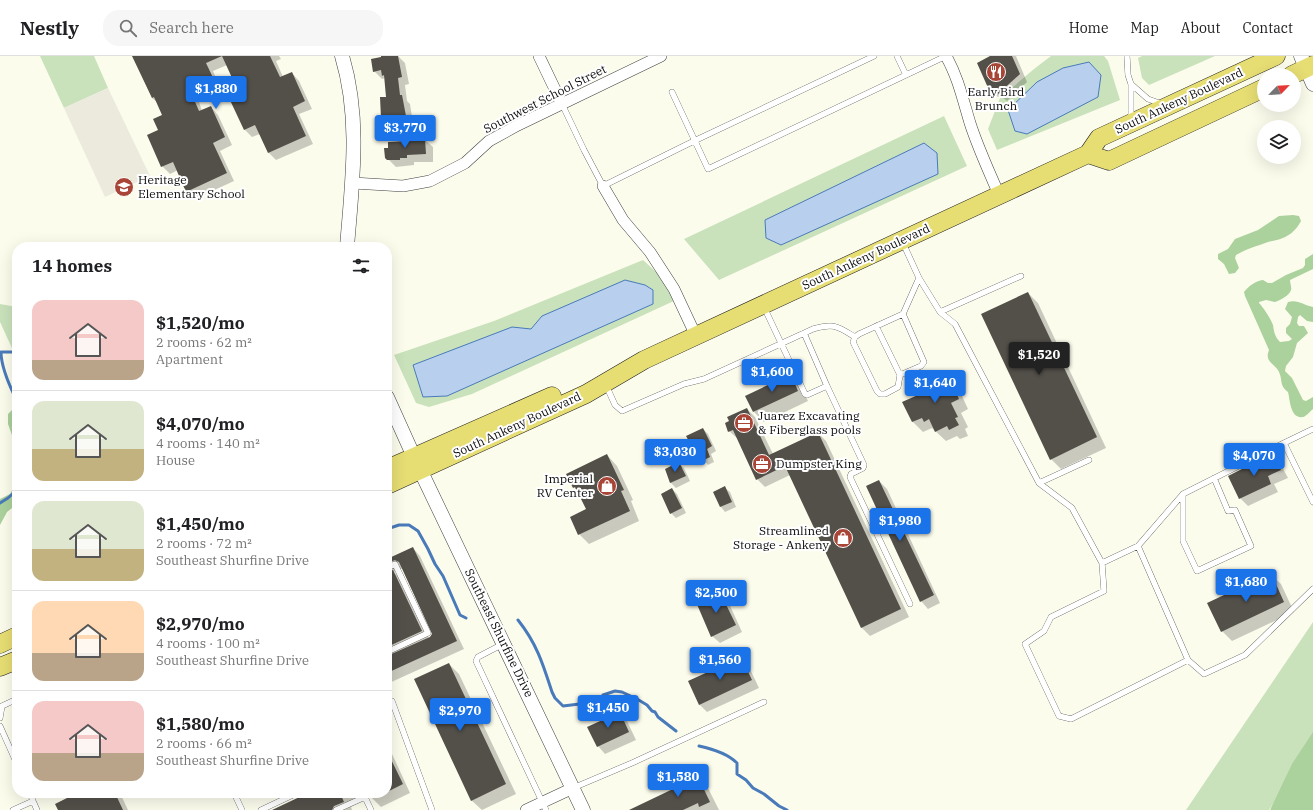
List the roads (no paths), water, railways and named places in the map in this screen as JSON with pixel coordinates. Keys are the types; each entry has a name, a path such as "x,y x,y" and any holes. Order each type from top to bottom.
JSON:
{"main road":[{"name":"South Ankeny Boulevard","path":"392,481 417,463 574,386 644,360 1088,154 1099,138 1276,56"},
{"name":"South Ankeny Boulevard","path":"1088,154 1109,161 1257,91"},
{"name":"South Ankeny Boulevard","path":"392,468 417,463 586,394 644,360"},
{"path":"0,644 12,638"},
{"path":"0,667 12,662"}],"street":[{"path":"342,56 352,105 354,144 353,183 347,242"},
{"path":"539,56 562,104"},
{"name":"Southwest School Street","path":"353,183 403,186 430,181 465,163 489,141 660,56"},
{"path":"946,56 952,66 981,154 999,195"},
{"path":"603,186 622,220 650,252 674,289 696,336"},
{"name":"Southeast Shurfine Drive","path":"392,408 583,810"},
{"path":"526,810 544,806 573,788"}],"lane":[{"path":"562,104 603,186 694,141 874,56"},
{"path":"897,56 906,75"},
{"path":"672,92 708,169 946,56"},
{"path":"1127,56 1128,75 1131,84 1131,123"},
{"path":"1131,84 1148,99 1169,106"},
{"path":"902,240 919,278 940,312 955,324 1039,483 1072,508 1102,563 1104,591 1051,617 1044,631 1025,644 1059,716 1071,719 1188,660"},
{"path":"940,312 1021,276"},
{"path":"876,326 900,375 898,387 885,394 880,394 877,391 853,342 855,337 876,326 903,314 919,278"},
{"path":"763,305 805,394 827,386"},
{"path":"900,375 921,366 924,362 903,314"},
{"path":"605,383 615,405 622,411 684,384 704,379 804,333 826,326 837,326 855,337"},
{"path":"804,333 864,465 864,468 851,474 850,477 910,604"},
{"path":"1102,563 1138,546 1183,494 1313,429"},
{"path":"1284,443 1313,502"},
{"path":"1039,483 1090,460"},
{"path":"1183,494 1183,541 1197,571 1251,546 1235,510 1228,511 1214,478"},
{"path":"1138,546 1188,660 1204,674 1244,655 1313,589"},
{"path":"392,566 395,564 428,633 392,650"},
{"path":"503,643 478,657 476,661 544,806"},
{"path":"0,718 2,706 12,701"},
{"path":"392,701 432,810"},
{"path":"573,788 632,763 764,702"},
{"path":"0,726 12,753"},
{"path":"32,798 37,810"},
{"path":"236,798 242,810"},
{"path":"262,810 287,798"},
{"path":"336,810 358,798"},
{"path":"365,798 371,810"},
{"path":"13,810 33,801"}],"water":[{"path":"1089,62 1101,75 1098,97 1027,134 1015,131 1008,110 1037,82 1063,68"},
{"path":"924,143 937,153 938,174 781,245 766,238 765,220"},
{"path":"625,280 645,285 653,290 653,304 447,396 423,397 413,365 512,327 531,329 542,316"}],"waterway":[{"path":"1,352 4,371 12,390"},
{"path":"1,352 12,352"},
{"path":"0,503 12,494"},
{"path":"392,527 399,525 409,525 418,531 443,576 460,615 466,618"},
{"path":"518,620 535,646 555,698 563,706 596,702 600,700 603,695 615,691 622,692 647,705 658,717 676,731"},
{"path":"699,746 720,752 729,757 737,763 737,774 746,780 753,788 787,810"}],"place":[{"name":"Early Bird Brunch","path":"996,72"},
{"name":"Heritage Elementary School","path":"124,187"},
{"name":"Juarez Excavating & Fiberglass pools","path":"744,423"},
{"name":"Dumpster King","path":"762,464"},
{"name":"Imperial RV Center","path":"607,486"},
{"name":"Streamlined Storage - Ankeny","path":"843,538"}]}
